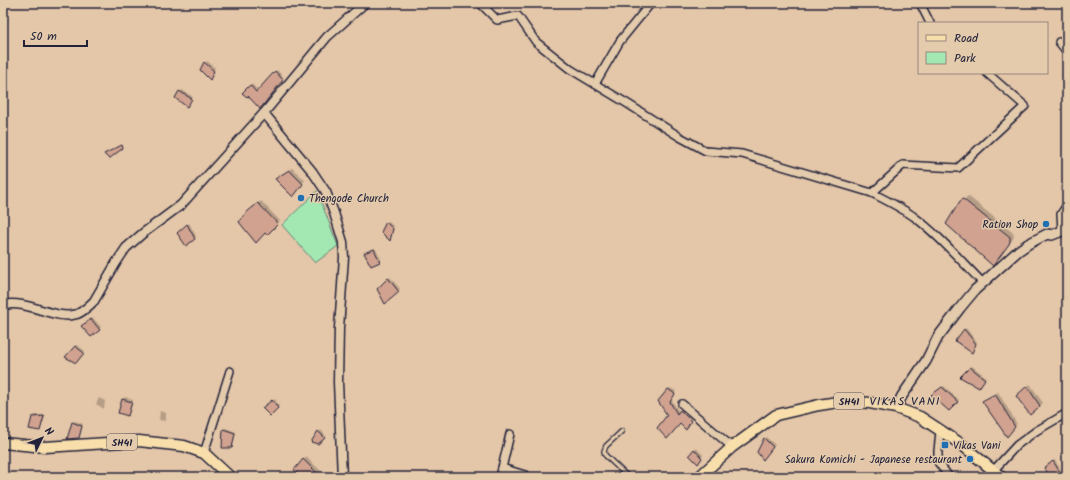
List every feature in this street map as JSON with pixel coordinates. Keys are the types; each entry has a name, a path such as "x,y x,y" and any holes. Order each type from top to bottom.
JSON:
{"main road":[{"path":"896,408 944,329 975,290 1018,251 1028,244 1047,234 1052,235 1064,230"},
{"name":"SH41","path":"699,477 732,447 776,415 844,401 870,403 896,408 920,417 960,444 997,474"},
{"name":"SH41","path":"3,443 45,447 139,441 184,446 204,453 230,477"}],"street":[{"path":"3,305 16,303 65,316 78,314 83,311 94,301 126,248 181,205 264,113 327,37 365,3"},
{"path":"480,3 497,20 518,16 536,42 570,69 680,137 706,151 742,154 872,193 891,202 913,216 934,233 983,283"},
{"path":"595,84 620,41 651,3"},
{"path":"920,3 930,22"},
{"path":"1059,42 1067,52"},
{"path":"872,193 903,165 958,168 1025,106 988,74"},
{"path":"264,113 312,171 326,192 343,242 344,257 339,328 338,374 342,477"},
{"path":"1064,230 1061,214 1067,205"},
{"path":"204,453 230,371"},
{"path":"682,404 732,447"},
{"path":"997,474 1017,445 1036,431 1067,413"},
{"path":"940,431 938,462 949,477"},
{"path":"500,477 510,434"},
{"path":"502,468 528,477"}],"lane":[{"path":"622,431 606,446 604,451 605,456 628,477"}],"green space":[{"path":"317,191 338,246 315,263 282,225"}],"building":[{"path":"204,62 214,71 210,80 200,70"},
{"path":"275,71 283,80 260,109 248,96 247,97 242,93 250,85 256,92"},
{"path":"179,91 192,99 187,107 175,98"},
{"path":"122,145 123,148 109,159 104,154"},
{"path":"289,170 303,184 293,197 275,179"},
{"path":"963,199 1010,237 1009,244 993,266 946,224 960,201"},
{"path":"258,203 278,224 267,235 265,233 256,243 239,222 247,212"},
{"path":"386,222 393,229 390,241 381,232"},
{"path":"187,224 195,239 186,246 177,233"},
{"path":"374,249 380,262 371,266 364,253"},
{"path":"388,278 399,292 385,304 377,289"},
{"path":"91,319 100,330 91,337 81,326"},
{"path":"964,329 976,344 972,353 955,341"},
{"path":"75,346 84,353 76,363 65,357"},
{"path":"970,367 985,379 979,388 960,377"},
{"path":"1027,386 1040,406 1030,415 1016,396"},
{"path":"942,387 958,402 949,411 931,395"},
{"path":"668,389 675,394 670,402 677,414 680,410 691,421 686,430 680,424 667,439 657,428 667,415 658,401"},
{"path":"995,394 1015,427 1007,437 982,401"},
{"path":"122,399 132,402 128,416 118,413"},
{"path":"272,400 278,408 270,416 262,408"},
{"path":"44,416 40,431 29,429 32,417"},
{"path":"72,422 82,426 79,438 67,439"},
{"path":"223,429 235,433 232,448 222,448"},
{"path":"318,431 325,438 318,444 311,442"},
{"path":"764,438 773,447 763,460 757,452"},
{"path":"694,449 702,458 698,464 689,455"},
{"path":"303,459 321,477 301,477 294,470"},
{"path":"1053,461 1061,474 1057,477 1051,477 1044,468"}],"place":[{"name":"Thengode Church","path":"301,198"},
{"name":"Ration Shop","path":"1046,224"},
{"name":"Vikas Vani","path":"945,445"},
{"name":"Sakura Komichi - Japanese restaurant","path":"970,459"}],"district":[{"name":"VIKAS VANI","path":"905,401"}]}
